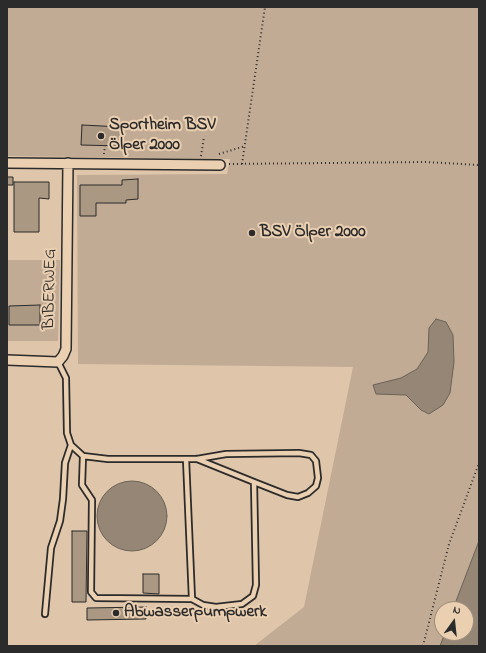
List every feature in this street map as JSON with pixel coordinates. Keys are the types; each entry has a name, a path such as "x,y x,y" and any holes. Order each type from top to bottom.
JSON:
{"street":[{"path":"7,163 220,164"},
{"name":"BIBERWEG","path":"58,362 64,356 66,349 68,163"},
{"path":"7,360 58,362"}],"lane":[{"path":"58,362 66,378 67,433 71,445 83,456 108,459 197,459 226,454 299,453 311,455 316,461 318,478 316,486 308,493 298,497 254,482 197,459"},
{"path":"45,614 51,548 60,520 66,463 71,445"},
{"path":"83,456 82,485 92,500 91,592 96,598 192,599 203,605 216,607 242,604 254,596 256,585 254,482"},
{"path":"186,459 192,599"}],"path":[{"path":"242,164 265,7"},
{"path":"200,164 204,137"},
{"path":"200,164 219,154 245,146"},
{"path":"220,164 426,162 479,165"},
{"path":"423,646 449,544 479,463"}],"shaded area":[{"path":"7,7 479,7 479,646 254,646 304,607 353,367 78,364 77,175 227,174 230,159 7,156"},
{"path":"7,260 60,260 58,341 7,341"},
{"path":"436,319 446,322 453,335 454,362 450,393 443,405 429,414 421,410 406,395 376,394 373,385 401,378 417,369 428,352 429,328"},
{"path":"7,378 8,378 7,646"},
{"path":"132,481 151,487 161,497 167,516 161,535 151,545 132,551 113,545 103,535 97,516 103,497 113,487"},
{"path":"479,541 479,646 440,646 442,641 474,641 474,601 456,601"}],"building":[{"name":"Sportheim BSV Ölper 2000","path":"82,125 122,127 121,146 81,145"},
{"path":"7,177 13,177 13,185 7,185"},
{"path":"138,179 138,199 126,200 126,203 96,203 96,216 80,216 80,185 122,185 122,180"},
{"path":"14,182 49,182 49,199 39,198 39,232 14,232"},
{"path":"40,305 40,325 9,325 9,306"},
{"path":"72,531 87,531 86,602 72,602"},
{"path":"143,574 159,574 159,594 143,593"},
{"name":"Abwasserpumpwerk","path":"146,607 146,619 87,620 87,608"}],"place":[{"name":"Sportheim BSV Ölper 2000","path":"101,136"},
{"name":"BSV Ölper 2000","path":"252,233"},
{"name":"Abwasserpumpwerk","path":"116,613"}]}
